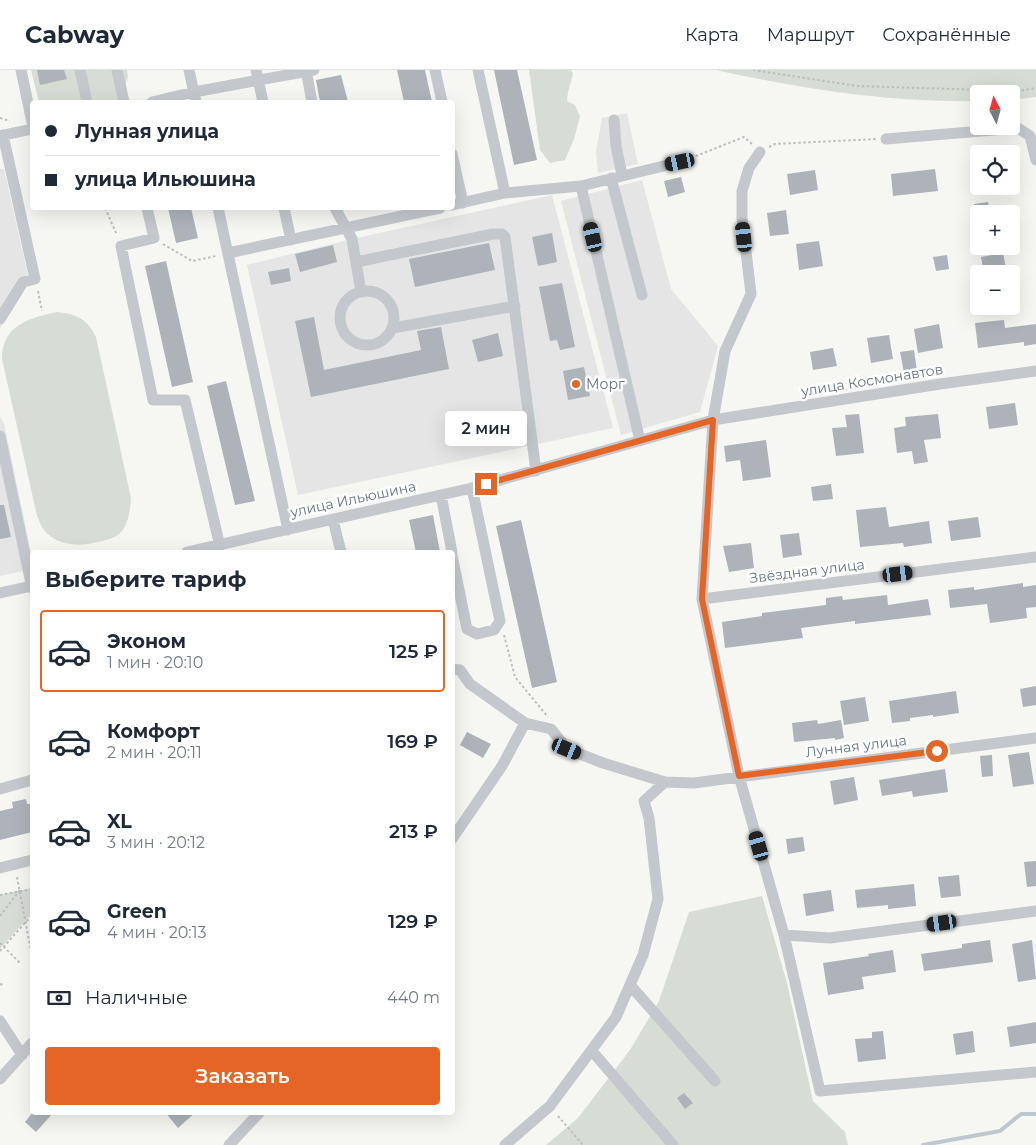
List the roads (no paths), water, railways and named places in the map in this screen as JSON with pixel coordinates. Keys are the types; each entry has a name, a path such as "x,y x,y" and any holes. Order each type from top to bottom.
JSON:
{"street":[{"path":"21,70 30,113"},
{"path":"80,70 87,100"},
{"path":"118,70 124,100"},
{"path":"189,70 195,97"},
{"path":"435,70 442,100"},
{"path":"478,70 505,193"},
{"path":"169,100 195,97 257,75 309,71 312,100"},
{"path":"257,75 263,100"},
{"path":"614,120 617,177 642,295"},
{"path":"886,139 1018,128 1030,136 1036,160"},
{"path":"0,319 23,282 35,279 1,135 30,129"},
{"path":"760,152 749,168 742,191 742,218 750,294 725,351 713,420 702,599 739,776 784,935 820,1091 1036,1072"},
{"path":"455,179 458,204 505,193 581,186 680,162"},
{"path":"581,186 640,441"},
{"path":"148,210 154,238 121,246 153,400 185,400 220,546"},
{"name":"улица Ильюшина","path":"218,210 288,530 472,488 713,420"},
{"path":"284,210 291,240"},
{"path":"336,210 352,239 361,292"},
{"path":"228,253 430,210"},
{"path":"356,262 493,234 502,234 505,237 536,471"},
{"path":"361,292 376,292 387,300 394,315 393,328 390,334 381,342 371,345 356,343 347,337 341,327 342,306 353,295 361,292"},
{"path":"393,328 515,306"},
{"name":"улица Космонавтов","path":"713,420 940,384 1036,371"},
{"path":"0,436 30,578"},
{"path":"455,569 467,629 477,634 494,630 500,622 472,488"},
{"path":"441,495 451,550"},
{"path":"333,520 340,550"},
{"path":"198,550 288,530"},
{"name":"Звёздная улица","path":"702,599 1036,557"},
{"path":"0,593 30,587"},
{"path":"455,669 460,670 470,684 525,723 502,766 455,834"},
{"name":"Лунная улица","path":"525,723 551,729 567,749 603,764 665,782 694,783 1036,738"},
{"path":"0,789 30,781"},
{"path":"505,1145 550,1106 616,1017 643,954 658,900 649,818 644,801 665,782"},
{"path":"0,868 30,861"},
{"path":"784,935 830,938 1036,911"},
{"path":"630,985 715,1081"},
{"path":"0,1022 22,1055"},
{"path":"0,1079 30,1045"},
{"path":"592,1051 673,1145"},
{"path":"229,1145 257,1115"}],"waterway":[{"path":"923,1145 1000,1131 1021,1114 1036,1114"}],"place":[{"name":"Морг","path":"576,384"}]}
